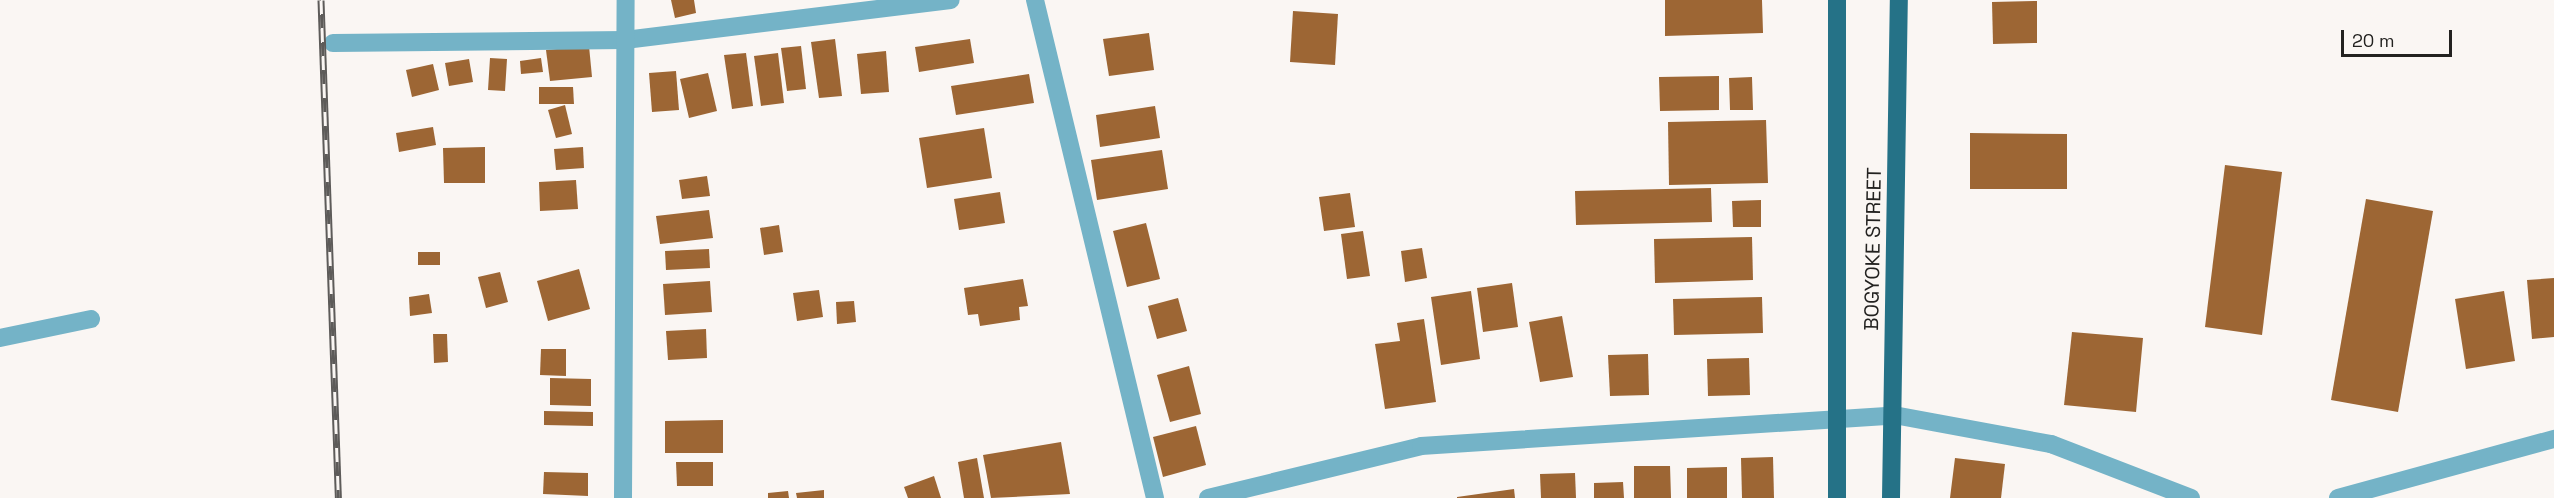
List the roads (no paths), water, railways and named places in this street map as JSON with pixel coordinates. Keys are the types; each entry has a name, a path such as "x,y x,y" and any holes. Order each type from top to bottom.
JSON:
{"main road":[{"name":"BOGYOKE STREET","path":"1837,0 1839,418 1837,498"},
{"name":"BOGYOKE STREET","path":"1891,498 1899,0"}],"street":[{"path":"623,498 626,0"},
{"path":"333,43 625,40 951,0"},
{"path":"1035,0 1155,498"},
{"path":"0,338 92,319"},
{"path":"1208,498 1421,446 1894,415 2050,444 2191,498"},
{"path":"2338,498 2554,439"}],"railway":[{"path":"321,0 338,498"}]}
